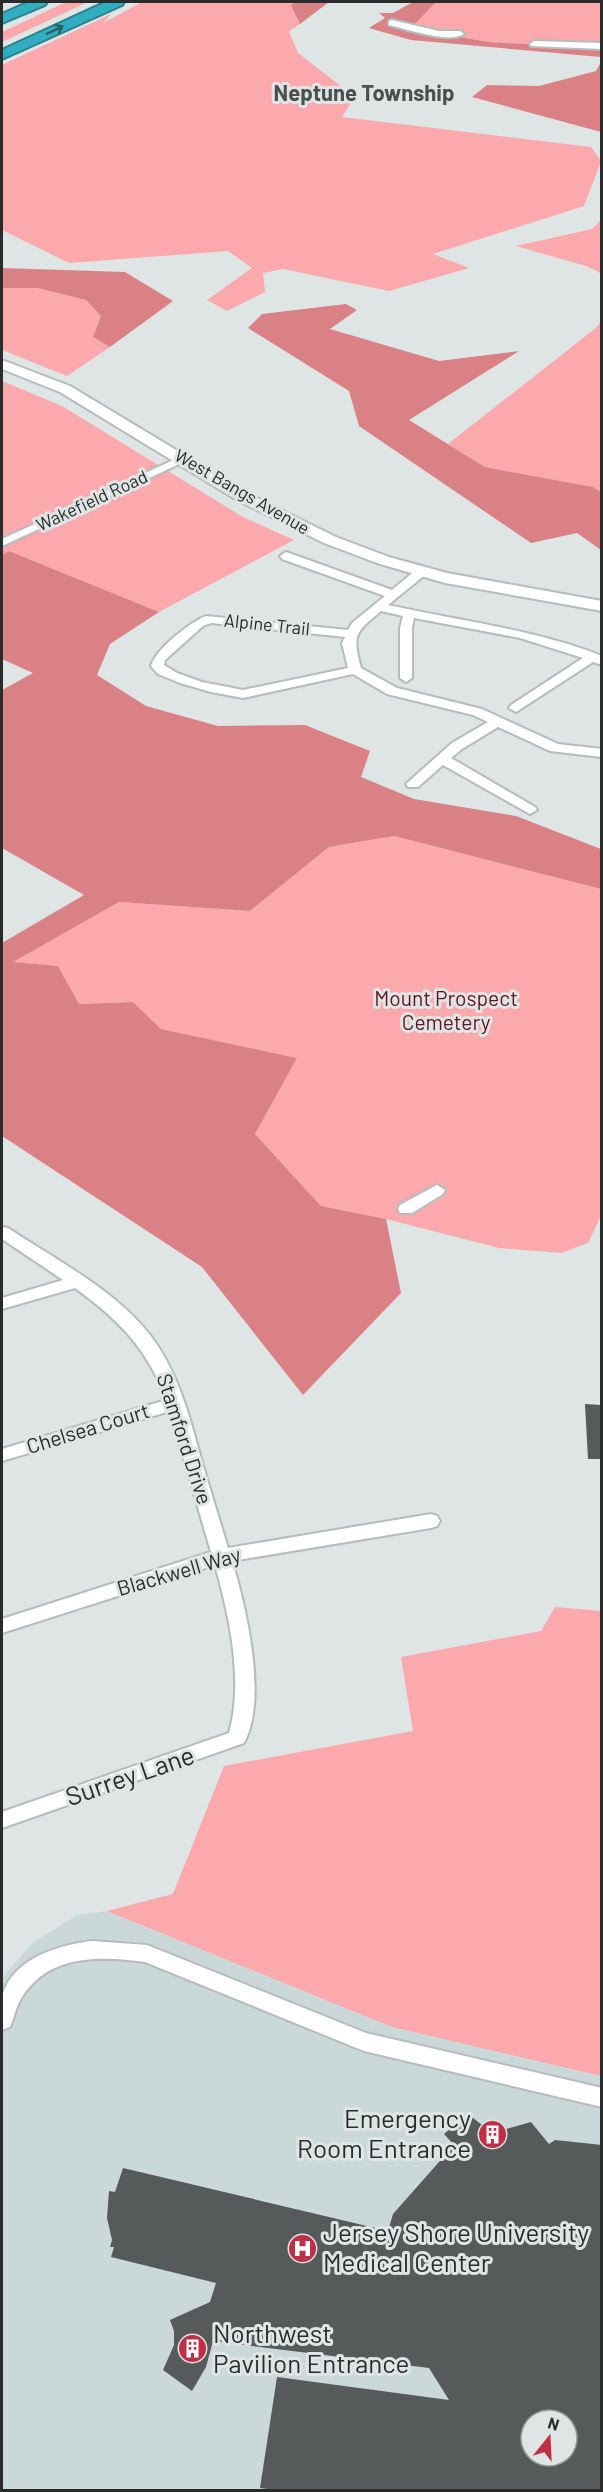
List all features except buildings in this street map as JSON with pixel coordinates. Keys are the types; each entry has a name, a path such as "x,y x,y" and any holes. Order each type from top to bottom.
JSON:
{"highway":[{"path":"2,19 40,2"},
{"path":"2,55 117,2"}],"street":[{"path":"392,23 439,34 460,34"},
{"path":"534,44 602,46"},
{"name":"West Bangs Avenue","path":"2,364 65,389 243,497 291,523 340,544 422,572 602,606"},
{"name":"Wakefield Road","path":"2,543 182,459"},
{"path":"286,556 393,595"},
{"path":"422,572 365,616 351,634 348,643 356,670 399,694 469,710 499,721 555,748 602,753"},
{"path":"379,607 409,615 531,638 597,659"},
{"path":"406,678 409,615"},
{"name":"Alpine Trail","path":"351,634 210,619 199,623 159,659 157,666 164,672 232,694 243,694 356,670"},
{"path":"516,708 597,659"},
{"path":"413,784 469,738 499,721"},
{"path":"443,759 530,810"},
{"path":"406,1209 437,1190"},
{"name":"Stamford Drive","path":"2,1232 115,1310 143,1338 158,1359 175,1403 235,1605 245,1689 242,1717"},
{"path":"2,1305 75,1282"},
{"name":"Chelsea Court","path":"2,1455 175,1403"},
{"name":"Blackwell Way","path":"2,1626 221,1556 431,1521"},
{"name":"Surrey Lane","path":"2,1820 226,1744 237,1738 241,1731 242,1717"},
{"path":"2,2020 14,1992 28,1974 47,1961 74,1951 114,1948 147,1954 364,2042 602,2098"}],"shaded area":[{"path":"296,2 329,2 300,24 291,5"},
{"path":"413,2 436,2 411,28 488,42 601,48 601,57 411,40 369,28 385,18 379,13 393,13"},
{"path":"601,62 601,132 472,97 487,85 539,86 596,71"},
{"path":"2,268 125,272 173,301 110,347 93,337 101,316 86,300 37,288 2,288"},
{"path":"346,304 357,310 330,329 439,361 519,351 409,420 485,467 593,487 601,492 601,550 577,533 531,543 359,426 349,391 248,328 262,314"},
{"path":"9,551 159,612 110,644 97,675 146,706 218,726 305,725 370,751 361,777 414,799 516,816 601,849 601,889 394,836 329,847 250,911 119,902 13,962 58,966 79,1004 133,1002 161,1029 297,1058 255,1134 321,1206 386,1219 401,1293 303,1395 202,1267 2,1136 2,943 84,895 2,848 2,690 33,673 2,659 2,555"},
{"name":"Jersey Shore University Medical Center","path":"107,1911 392,2027 601,2076 601,2490 2,2490 2,1978 31,1944 77,1915"}],"green space":[{"path":"66,2 88,2 2,42 2,32"},
{"path":"142,2 296,2 292,5 300,24 289,31 298,53 355,97 342,117 591,147 601,161 584,206 433,254 469,268 389,291 283,269 263,273 265,292 227,311 207,300 252,268 228,251 69,263 2,230 2,65 111,14 103,23"},
{"path":"436,2 601,2 601,48 488,42 410,28"},
{"path":"601,220 601,273 586,266 516,246 592,229"},
{"path":"2,288 37,288 86,300 101,316 93,337 110,347 67,376 2,350"},
{"path":"601,321 601,492 593,487 485,467 448,444 597,327"},
{"path":"2,381 62,406 243,517 294,540 159,612 9,551 2,555"},
{"name":"Mount Prospect Cemetery","path":"394,836 601,889 602,1214 588,1243 561,1253 499,1248 386,1219 321,1206 255,1134 297,1058 161,1029 133,1002 79,1004 58,966 12,962 119,902 250,911 329,847"},
{"path":"555,1607 601,1611 601,2076 392,2027 107,1911 173,1894 224,1766 413,1731 401,1657 541,1631"}],"place":[{"name":"Emergency Room Entrance","path":"492,2134"},
{"name":"Jersey Shore University Medical Center","path":"302,2248"},
{"name":"Northwest Pavilion Entrance","path":"192,2349"}],"district":[{"name":"Neptune Township","path":"364,93"}]}
